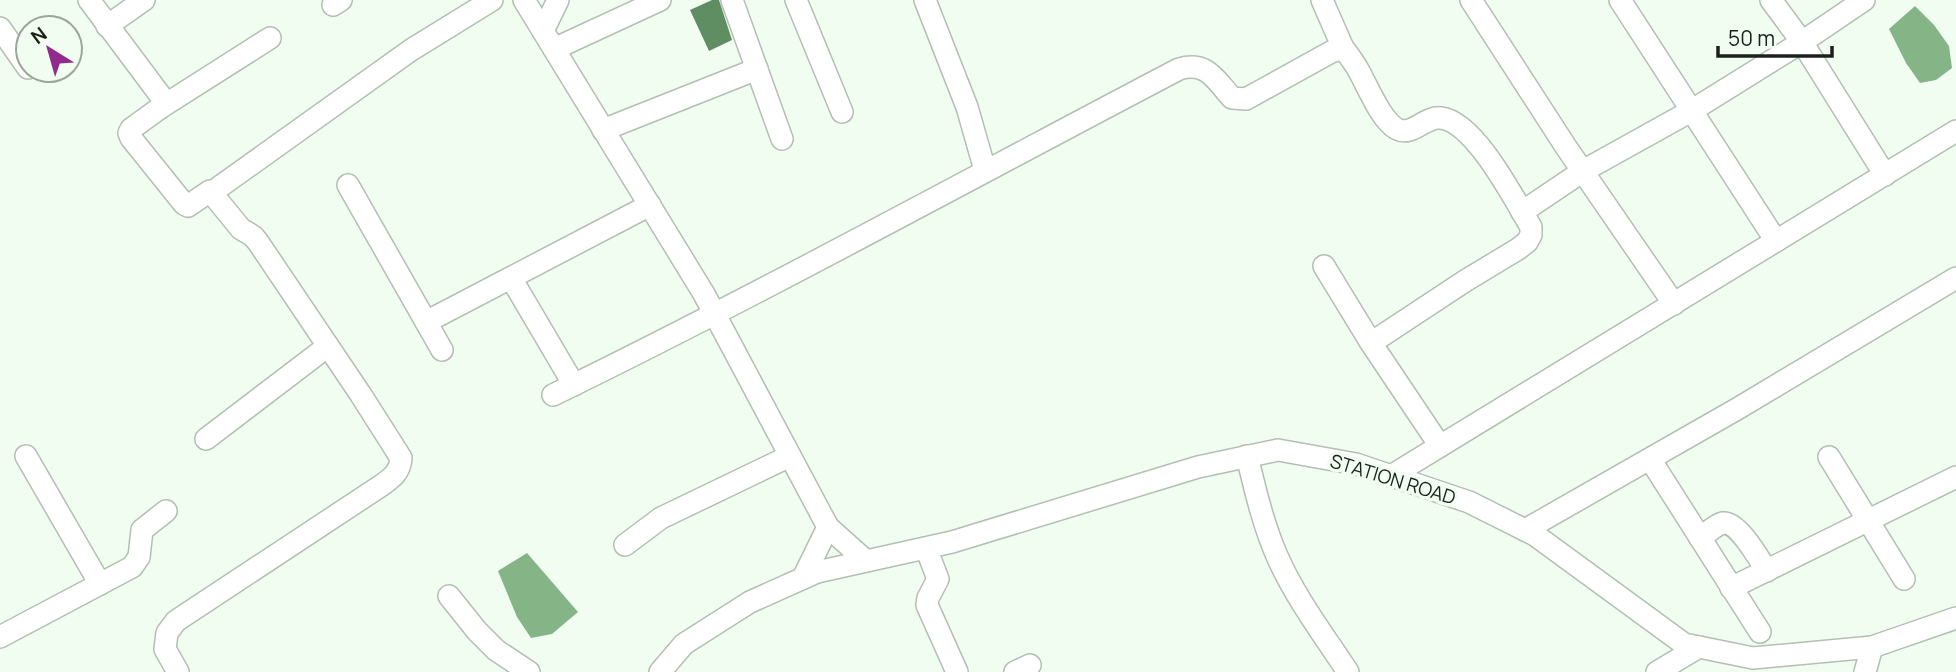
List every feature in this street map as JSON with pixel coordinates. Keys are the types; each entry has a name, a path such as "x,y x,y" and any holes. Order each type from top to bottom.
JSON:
{"street":[{"path":"89,0 159,92 164,102 160,108"},
{"path":"107,26 144,0"},
{"path":"270,38 131,129 131,138 184,204 190,205 209,191 211,193 411,50 492,0"},
{"path":"524,0 715,315 828,527 866,561"},
{"path":"549,40 558,0"},
{"path":"549,40 660,0"},
{"path":"732,0 782,139"},
{"path":"796,0 842,112"},
{"path":"925,0 967,107 985,170"},
{"path":"1322,0 1343,48 1392,125 1405,131 1439,117 1461,126 1480,145 1531,227 1527,242 1510,255 1465,281 1371,343"},
{"path":"1471,0 1674,304"},
{"path":"1620,0 1776,242"},
{"path":"1771,0 1802,42 1885,175"},
{"path":"1522,212 1583,171 1691,111 1864,0"},
{"path":"0,28 14,48"},
{"path":"553,395 715,315 1180,69 1193,65 1206,69 1232,98 1246,99 1309,63 1343,48"},
{"path":"603,130 757,69"},
{"path":"1391,476 1956,131"},
{"path":"348,185 442,350"},
{"path":"178,672 165,649 167,633 176,621 382,485 401,467 397,449 258,242 241,229 211,193"},
{"path":"426,322 650,205"},
{"path":"1324,266 1371,343 1440,446"},
{"path":"512,278 575,385"},
{"path":"1525,530 1737,409 1956,278"},
{"path":"206,439 328,346"},
{"name":"STATION ROAD","path":"660,672 684,644 750,602 817,572 952,542 1198,467 1278,450 1356,464 1469,502 1535,535 1684,644 1753,658 1872,647 1956,618"},
{"path":"625,545 661,518 790,456"},
{"path":"1247,456 1277,556 1292,587 1348,672"},
{"path":"26,457 100,584"},
{"path":"1829,457 1905,579"},
{"path":"1650,459 1760,632"},
{"path":"1731,588 1956,477"},
{"path":"0,637 128,570 139,557 142,530 166,511"},
{"path":"1700,538 1719,525 1731,524 1767,571"},
{"path":"803,578 828,527"},
{"path":"926,548 938,579 927,605 957,672"},
{"path":"449,596 496,650 529,672"},
{"path":"1657,672 1699,647"},
{"path":"1865,672 1872,647"}],"shaded area":[{"path":"1915,6 1934,25 1949,46 1952,68 1936,80 1920,83 1906,63 1889,29"},
{"path":"527,553 578,612 552,634 531,638 517,617 498,571"}],"building":[{"path":"712,0 719,0 732,40 709,51 690,10"}]}
